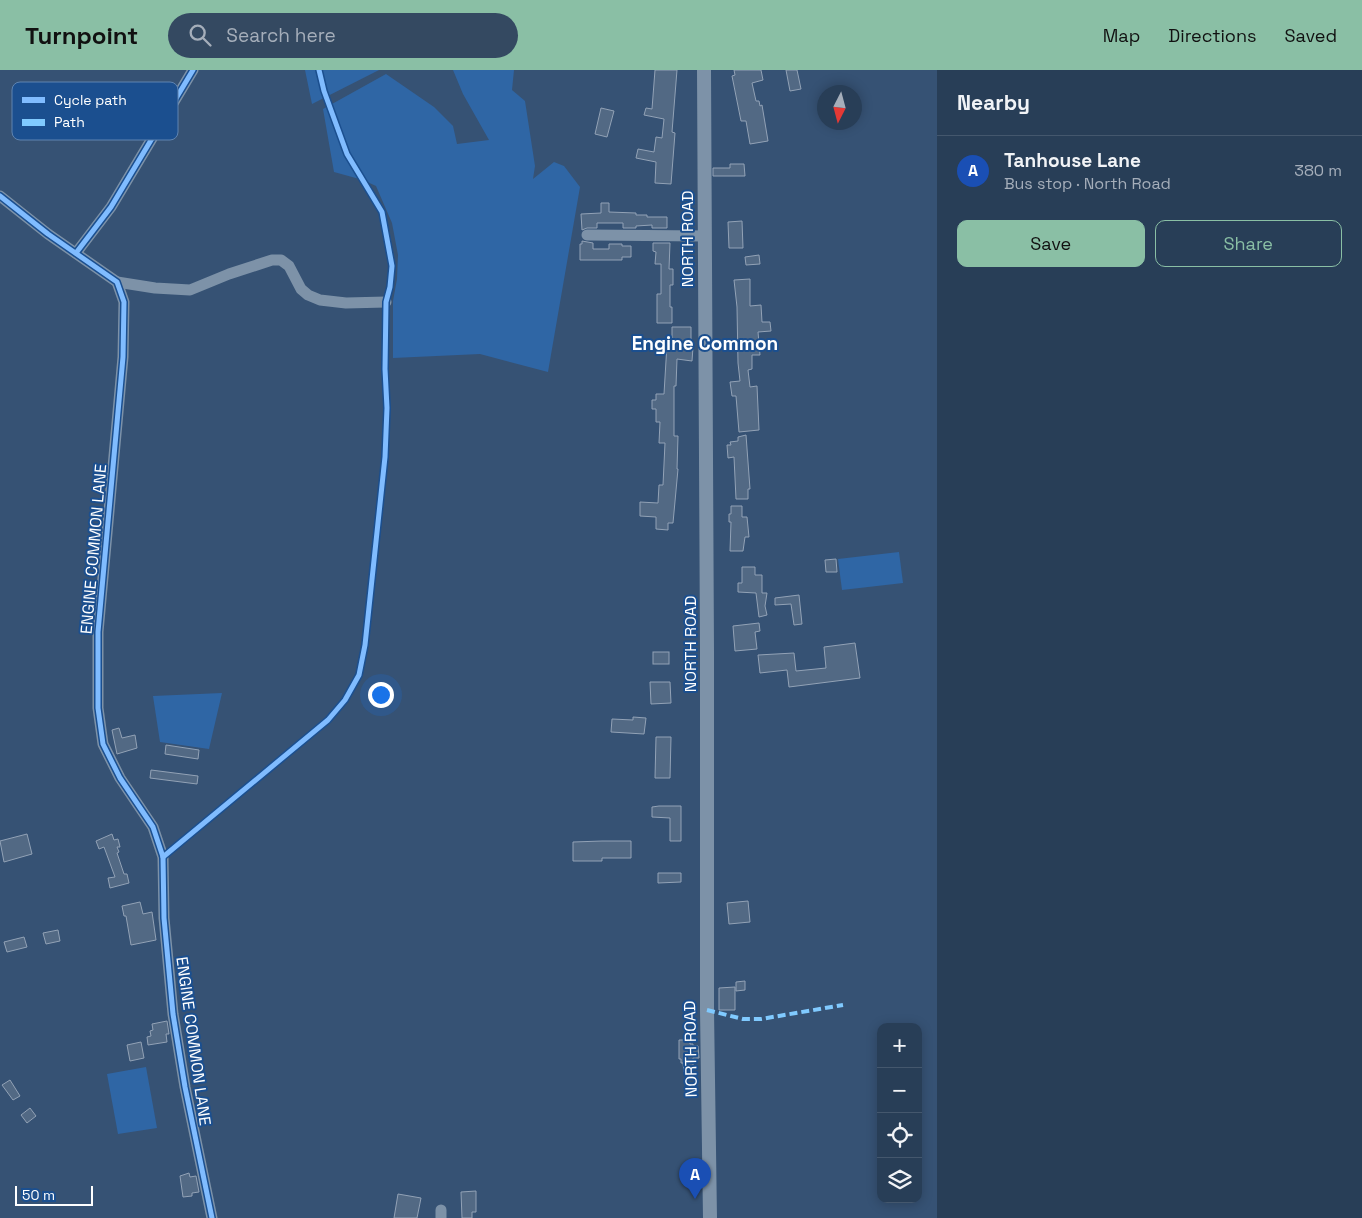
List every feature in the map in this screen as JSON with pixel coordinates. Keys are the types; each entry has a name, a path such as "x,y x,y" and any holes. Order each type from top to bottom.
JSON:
{"street":[{"path":"178,95 193,70"},
{"name":"NORTH ROAD","path":"704,70 707,651 706,1010 710,1218"},
{"path":"76,253 110,207 151,140"},
{"path":"0,196 117,282 155,288 190,290 229,274 272,260 281,260 289,266 301,289 308,295 320,300 346,303 386,302"},
{"path":"587,235 704,236"},
{"name":"ENGINE COMMON LANE","path":"117,282 124,302 123,356 98,632 98,708 103,744 120,778 153,827 162,857 164,918 173,1014 185,1087 212,1218"}],"shaded area":[{"path":"305,70 379,70 312,104"},
{"path":"453,70 514,70 512,90 525,101 535,166 533,179 554,162 564,166 580,187 548,372 480,354 393,358 393,301 397,279 398,255 392,223 376,186 363,180 334,172 323,109 386,74 434,107 453,126 457,144 489,140 463,94"},
{"path":"899,552 903,583 842,590 838,559"},
{"path":"222,693 209,749 160,742 153,696"},
{"path":"146,1067 157,1128 118,1134 107,1074"}],"building":[{"path":"655,70 677,70 672,132 675,133 671,184 655,183 656,162 636,158 638,149 654,152 656,137 662,138 664,119 644,115 646,108 652,109"},
{"path":"734,70 761,70 763,80 752,83 756,101 759,101 760,106 762,105 768,141 750,144 746,121 741,121 732,76 735,75"},
{"path":"786,70 797,70 801,89 790,91"},
{"path":"601,108 614,111 607,137 595,134"},
{"path":"730,164 744,164 745,176 713,176 713,168 730,168"},
{"path":"601,203 609,203 609,212 636,213 636,215 647,215 647,217 667,217 667,228 652,228 652,225 623,228 623,223 597,223 597,228 582,230 581,214 601,213"},
{"path":"742,221 743,248 729,248 728,222"},
{"path":"582,241 593,243 593,249 609,249 609,244 631,246 631,257 622,257 622,260 580,260 580,244 582,244"},
{"path":"653,243 670,243 669,269 673,269 673,285 670,285 672,323 657,323 657,294 661,294 661,264 655,264 656,252 653,251"},
{"path":"759,255 760,264 746,265 745,257"},
{"path":"750,279 750,306 761,305 762,322 770,322 771,331 758,332 760,355 752,355 752,369 748,370 750,387 757,386 759,430 739,432 736,396 732,396 730,382 740,381 734,280"},
{"path":"672,327 691,327 691,347 693,347 692,361 677,359 676,386 674,386 674,436 678,436 678,469 673,523 668,523 668,530 656,529 656,517 640,516 640,502 658,503 659,485 663,485 665,443 659,443 660,422 656,422 656,409 652,409 652,400 656,400 656,394 664,394 667,344 672,345"},
{"path":"746,435 750,489 748,489 748,499 736,499 734,457 728,458 727,445 731,445 730,442 738,441 738,437"},
{"path":"731,506 742,506 742,517 747,517 749,537 745,537 743,551 730,551 731,522 729,522 729,514 731,514"},
{"path":"836,559 837,572 826,572 825,560"},
{"path":"742,567 755,567 755,575 762,575 762,593 767,593 765,606 767,615 759,617 756,593 738,592 738,583 742,583"},
{"path":"799,595 802,624 794,625 791,604 775,605 775,598"},
{"path":"759,623 760,631 755,632 757,649 735,651 733,626"},
{"path":"855,643 860,678 789,687 787,670 760,673 758,655 794,653 796,671 826,668 824,647"},
{"path":"653,652 669,652 669,664 653,664"},
{"path":"650,682 670,682 671,703 651,704"},
{"path":"633,717 646,718 644,734 611,732 612,719 633,720"},
{"path":"119,728 122,738 135,735 137,748 117,754 112,730"},
{"path":"656,737 671,737 670,778 655,778"},
{"path":"166,745 199,750 198,759 165,754"},
{"path":"151,770 198,776 197,784 150,778"},
{"path":"681,806 681,841 670,841 670,818 652,817 652,807"},
{"path":"27,834 32,854 4,862 0,841"},
{"path":"112,834 114,840 118,839 120,847 117,847 119,852 117,853 129,883 110,888 108,878 115,877 104,847 99,849 96,841"},
{"path":"631,841 631,858 573,861 573,842"},
{"path":"658,873 681,873 681,882 658,883"},
{"path":"748,901 750,922 729,924 727,903"},
{"path":"140,902 143,914 152,912 156,940 131,945 126,916 124,916 122,906"},
{"path":"58,930 60,941 46,944 43,933"},
{"path":"24,937 27,947 7,952 4,942"},
{"path":"745,981 745,990 736,991 736,982"},
{"path":"735,987 735,1010 719,1010 719,988"},
{"path":"167,1021 169,1034 166,1034 167,1042 148,1045 147,1037 151,1036 152,1024"},
{"path":"679,1040 690,1040 690,1044 698,1046 699,1058 693,1058 693,1072 684,1072 683,1063 679,1059"},
{"path":"141,1042 144,1058 130,1061 127,1045"},
{"path":"10,1080 20,1096 13,1100 2,1085"},
{"path":"30,1108 36,1116 27,1123 21,1115"},
{"path":"189,1173 190,1177 196,1176 199,1192 192,1193 192,1196 183,1197 180,1176"},
{"path":"476,1191 476,1212 472,1212 472,1218 462,1218 461,1192"},
{"path":"398,1194 421,1198 417,1218 394,1218"}],"marked path":[{"path":"707,1010 743,1019 761,1019 843,1005"}],"cycle path":[{"path":"178,95 193,70"},
{"path":"163,857 328,720 345,700 359,675 365,645 385,457 387,408 385,369 386,302 392,266 382,212 347,154 324,91 319,70"},
{"path":"76,253 111,207 151,140"},
{"path":"0,196 48,234 117,282 124,302 123,357 98,632 98,708 103,744 120,778 153,827 163,857 164,918 173,1014 185,1087 212,1218"}],"place":[{"name":"Tanhouse Lane","path":"695,1199"}],"district":[{"name":"Engine Common","path":"705,343"}]}
